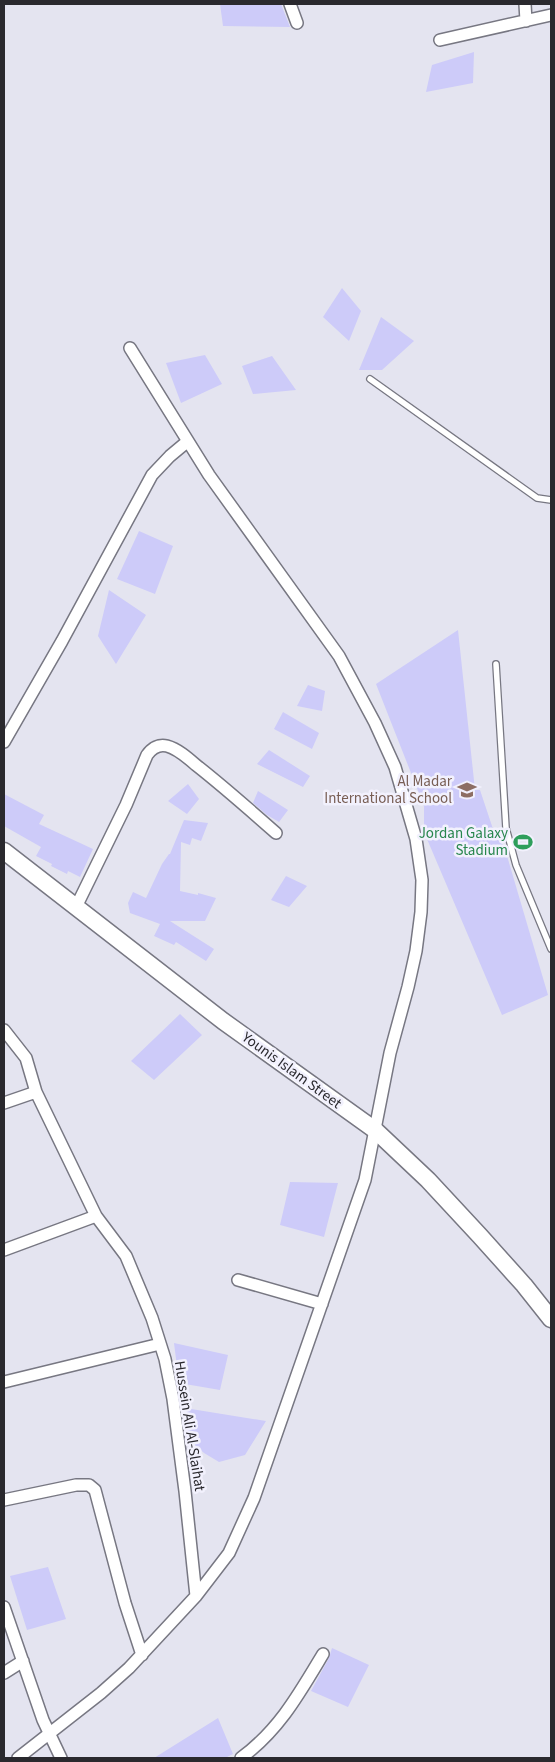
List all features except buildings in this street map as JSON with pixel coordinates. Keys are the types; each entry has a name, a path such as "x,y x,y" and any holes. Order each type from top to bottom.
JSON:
{"street":[{"path":"290,4 297,23"},
{"path":"526,4 526,21"},
{"path":"440,40 551,16"},
{"path":"18,1758 101,1694 142,1655 196,1596 228,1553 254,1498 365,1180 390,1053 416,952 421,912 422,880 416,839 395,767 375,724 339,656 209,475 130,348"},
{"path":"4,742 152,475 188,441"},
{"path":"76,907 126,805 148,755 151,750 158,746 166,746 180,752 276,833"},
{"name":"Younis Islam Street","path":"4,851 223,1021 375,1130 428,1180 524,1285 551,1319"},
{"name":"Hussein Ali Al-Slaihat","path":"4,1030 26,1058 36,1092 96,1216 126,1256 152,1318 170,1378 196,1596"},
{"path":"4,1103 36,1092"},
{"path":"4,1250 96,1216"},
{"path":"238,1280 322,1304"},
{"path":"524,1285 551,1302"},
{"path":"4,1382 160,1344"},
{"path":"4,1500 76,1485 89,1485 95,1490 125,1603 142,1655"},
{"path":"4,1607 49,1734 60,1758"},
{"path":"241,1758 275,1728 323,1654"},
{"path":"4,1672 23,1661"}],"lane":[{"path":"370,379 537,498 551,500"},
{"path":"496,664 506,828 516,865 551,949"}],"place":[{"name":"Al Madar International School","path":"467,790"},
{"name":"Jordan Galaxy Stadium","path":"523,842"}]}
